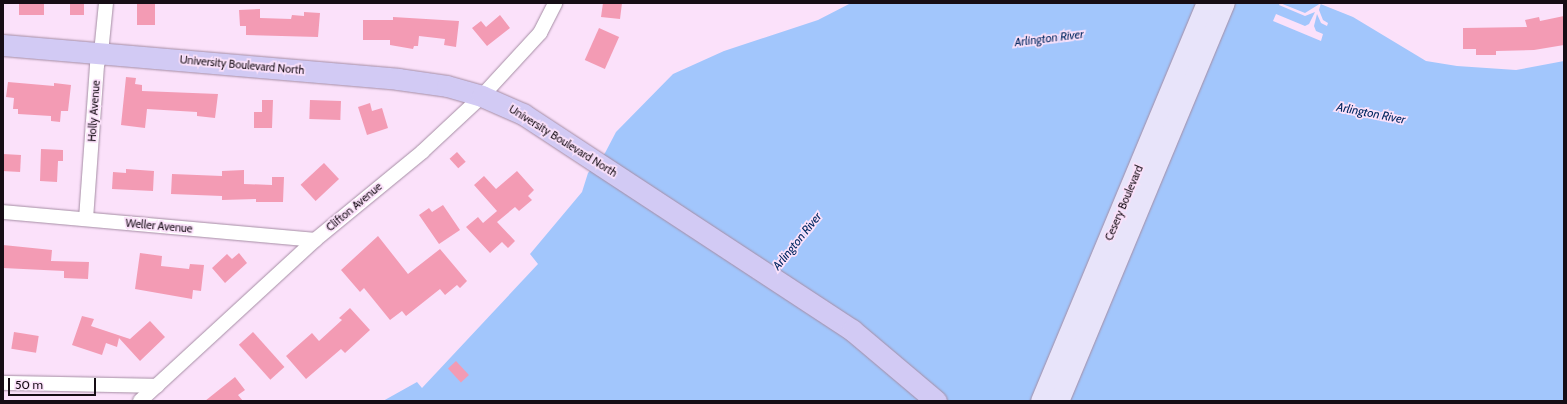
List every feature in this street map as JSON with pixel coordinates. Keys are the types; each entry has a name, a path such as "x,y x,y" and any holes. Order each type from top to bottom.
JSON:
{"main road":[{"name":"Cesery Boulevard","path":"1040,401 1206,3"},
{"name":"Cesery Boulevard","path":"1059,401 1225,3"},
{"name":"University Boulevard North","path":"3,45 398,78 447,86 482,96 523,114 852,330 936,401"}],"street":[{"name":"Holly Avenue","path":"86,219 97,65 101,54 106,3"},
{"name":"Clifton Avenue","path":"140,401 316,240 422,152 482,96 540,32 555,3"},
{"name":"Weller Avenue","path":"3,212 316,240"},
{"path":"3,382 157,386"}],"water":[{"name":"Arlington River","path":"851,3 1318,3 1353,17 1426,61 1457,66 1516,70 1564,61 1564,401 383,401 417,382 422,388 538,264 530,254 582,192 588,173 605,153 616,132 673,74 724,51 818,20"}],"pier":[{"path":"1280,3 1305,13 1321,3 1319,10 1323,20 1328,23 1327,26 1321,23 1317,14 1314,26 1316,31 1323,34 1321,41 1273,21 1276,14 1305,26 1309,24 1315,12 1305,16 1279,5"}],"building":[{"path":"19,3 44,3 44,15 19,15"},
{"path":"70,3 84,3 84,15 70,15"},
{"path":"137,3 155,3 155,25 137,25"},
{"path":"603,3 622,3 620,19 601,17"},
{"path":"260,9 260,18 291,19 292,15 304,16 304,12 320,13 318,37 246,35 246,26 240,26 239,10"},
{"path":"500,15 510,28 487,46 472,28 481,21 486,27"},
{"path":"1564,16 1564,45 1534,50 1496,51 1496,55 1476,55 1476,49 1463,49 1463,28 1527,27 1525,20 1539,17 1540,21"},
{"path":"393,17 459,21 456,47 444,45 445,39 419,36 418,46 414,46 413,49 390,45 390,40 363,40 363,20 393,20"},
{"path":"599,28 619,37 605,69 585,60"},
{"path":"126,77 136,78 135,84 142,85 142,91 218,94 215,118 197,116 197,112 147,109 145,128 121,125"},
{"path":"8,82 54,86 54,83 71,85 68,111 61,111 60,122 51,121 51,116 18,114 18,109 13,109 14,98 6,97"},
{"path":"262,100 273,100 272,128 254,128 254,112 262,112"},
{"path":"310,100 341,101 340,120 309,119"},
{"path":"370,103 372,111 382,108 388,128 367,135 358,107"},
{"path":"41,149 63,150 63,161 58,161 57,182 40,181"},
{"path":"457,152 466,162 458,168 450,159"},
{"path":"3,154 21,155 20,172 3,171"},
{"path":"324,163 339,179 316,201 301,185"},
{"path":"126,169 154,171 153,191 112,189 113,172 126,173"},
{"path":"244,170 244,184 272,185 272,177 284,177 283,202 256,202 256,199 222,200 222,196 171,194 172,174 222,176 222,171"},
{"path":"517,171 534,190 528,196 532,200 519,211 515,207 497,222 515,241 508,248 502,242 490,253 466,227 478,217 483,223 497,211 474,185 484,176 496,189"},
{"path":"443,205 460,230 439,244 419,215 429,208 432,212"},
{"path":"378,236 408,274 440,249 467,281 460,288 457,285 445,295 440,289 406,316 402,311 390,320 364,288 360,292 341,270"},
{"path":"3,245 52,250 51,261 89,262 88,279 64,278 64,271 3,268"},
{"path":"140,253 162,256 161,266 189,269 190,264 204,265 201,291 193,290 192,299 135,289"},
{"path":"239,253 247,263 225,283 212,268 227,254 232,259"},
{"path":"350,308 370,330 345,353 341,349 306,379 286,356 312,333 319,341 342,320 339,318"},
{"path":"82,316 94,319 91,326 130,339 150,321 165,337 140,361 119,338 117,347 106,343 102,355 72,345"},
{"path":"14,332 39,336 36,353 11,349"},
{"path":"253,332 284,367 270,380 239,345"},
{"path":"456,361 469,375 461,382 448,369"},
{"path":"235,377 245,390 238,395 243,401 205,401"}]}
